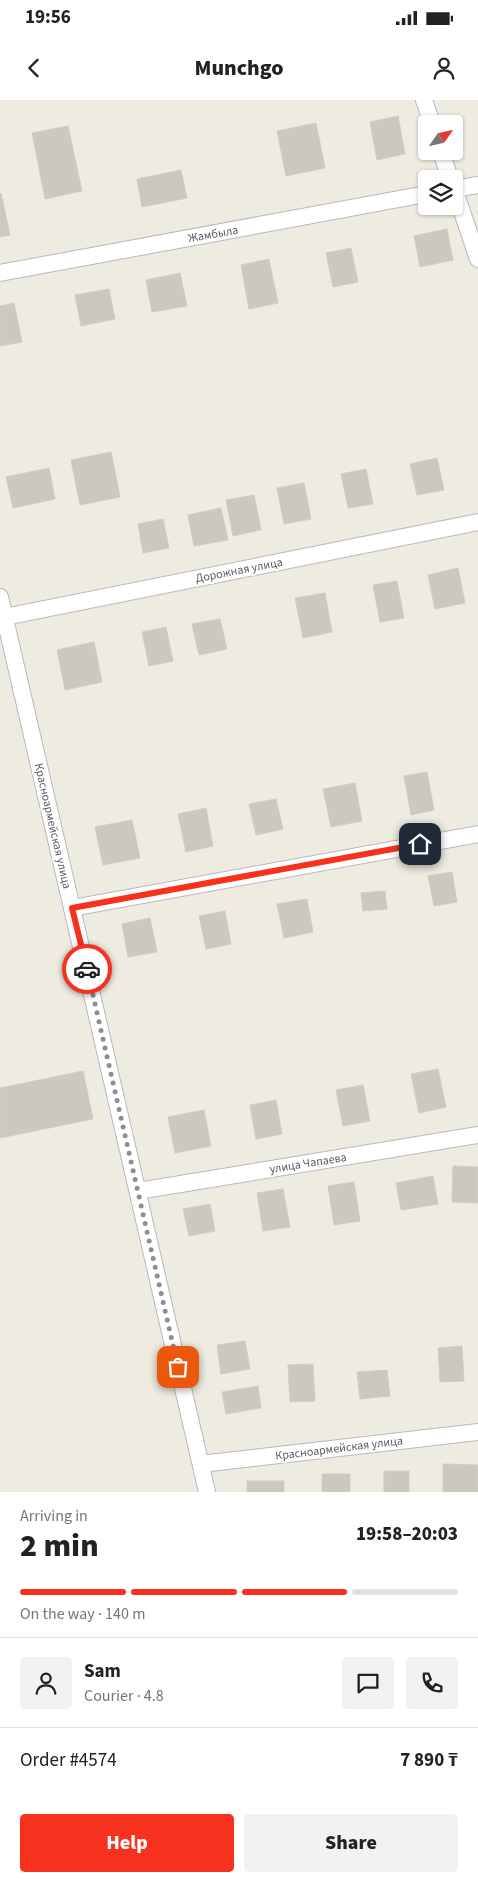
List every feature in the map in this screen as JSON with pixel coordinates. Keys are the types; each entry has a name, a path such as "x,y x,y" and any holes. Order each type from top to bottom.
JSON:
{"street":[{"path":"424,100 429,115"},
{"path":"463,188 478,185"},
{"name":"Жамбыла","path":"0,273 418,195"},
{"path":"463,215 478,259"},
{"name":"Дорожная улица","path":"2,617 478,522"},
{"name":"Красноармейская улица","path":"0,597 2,617 72,908 207,1492"},
{"path":"72,908 478,834"},
{"name":"улица Чапаева","path":"138,1192 478,1135"},
{"name":"Красноармейская улица","path":"201,1464 478,1432"}],"building":[{"path":"398,116 405,154 377,160 370,122"},
{"path":"316,123 325,168 286,176 277,131"},
{"path":"68,126 82,191 45,199 32,133"},
{"path":"181,170 187,198 142,207 137,179"},
{"path":"0,194 10,235 0,237"},
{"path":"447,229 453,260 420,267 414,236"},
{"path":"351,248 358,282 333,287 326,253"},
{"path":"269,259 278,303 249,309 241,265"},
{"path":"180,273 187,306 152,312 146,280"},
{"path":"109,289 115,319 81,326 75,295"},
{"path":"14,303 22,342 0,346 0,306"},
{"path":"111,452 120,497 80,505 71,460"},
{"path":"437,458 444,490 417,495 410,464"},
{"path":"49,468 55,499 13,508 6,477"},
{"path":"366,469 373,504 348,508 341,474"},
{"path":"304,483 311,519 284,524 277,488"},
{"path":"254,495 261,530 233,536 226,500"},
{"path":"221,508 228,540 194,546 188,515"},
{"path":"163,519 169,548 143,553 138,524"},
{"path":"458,568 465,603 435,609 428,575"},
{"path":"397,581 404,618 380,622 373,585"},
{"path":"325,593 332,632 303,638 295,598"},
{"path":"220,619 227,649 199,655 192,624"},
{"path":"166,627 173,661 149,666 142,632"},
{"path":"94,642 102,682 65,690 57,650"},
{"path":"427,772 434,810 411,815 404,776"},
{"path":"355,783 362,821 331,827 323,789"},
{"path":"276,799 283,829 256,835 249,804"},
{"path":"206,808 213,846 186,852 178,814"},
{"path":"132,820 140,858 103,865 95,827"},
{"path":"452,872 457,902 434,906 428,876"},
{"path":"385,891 387,909 363,911 361,893"},
{"path":"307,899 313,932 284,938 277,904"},
{"path":"225,911 231,944 206,949 199,916"},
{"path":"150,918 157,952 128,957 122,924"},
{"path":"438,1069 446,1107 419,1113 411,1074"},
{"path":"83,1071 93,1119 0,1138 0,1088"},
{"path":"363,1085 370,1121 343,1126 336,1090"},
{"path":"276,1100 282,1134 256,1139 250,1105"},
{"path":"204,1110 211,1146 175,1153 168,1117"},
{"path":"453,1166 478,1167 478,1203 452,1202"},
{"path":"433,1176 438,1204 401,1210 396,1183"},
{"path":"354,1182 360,1221 334,1225 328,1186"},
{"path":"283,1189 290,1227 263,1231 257,1193"},
{"path":"210,1204 215,1231 189,1236 183,1209"},
{"path":"245,1341 250,1369 221,1374 217,1345"},
{"path":"462,1346 464,1381 440,1382 438,1348"},
{"path":"313,1364 315,1401 290,1402 288,1365"},
{"path":"387,1370 390,1396 360,1399 357,1372"},
{"path":"258,1386 261,1408 226,1414 222,1392"},
{"path":"443,1464 478,1465 478,1492 443,1492"},
{"path":"384,1471 409,1471 409,1492 384,1492"},
{"path":"322,1474 350,1474 350,1492 322,1492"},
{"path":"247,1481 284,1481 284,1492 247,1492"}],"way so far":[{"path":"87,969 178,1367"}],"route":[{"path":"87,969 72,908 420,844"}]}
